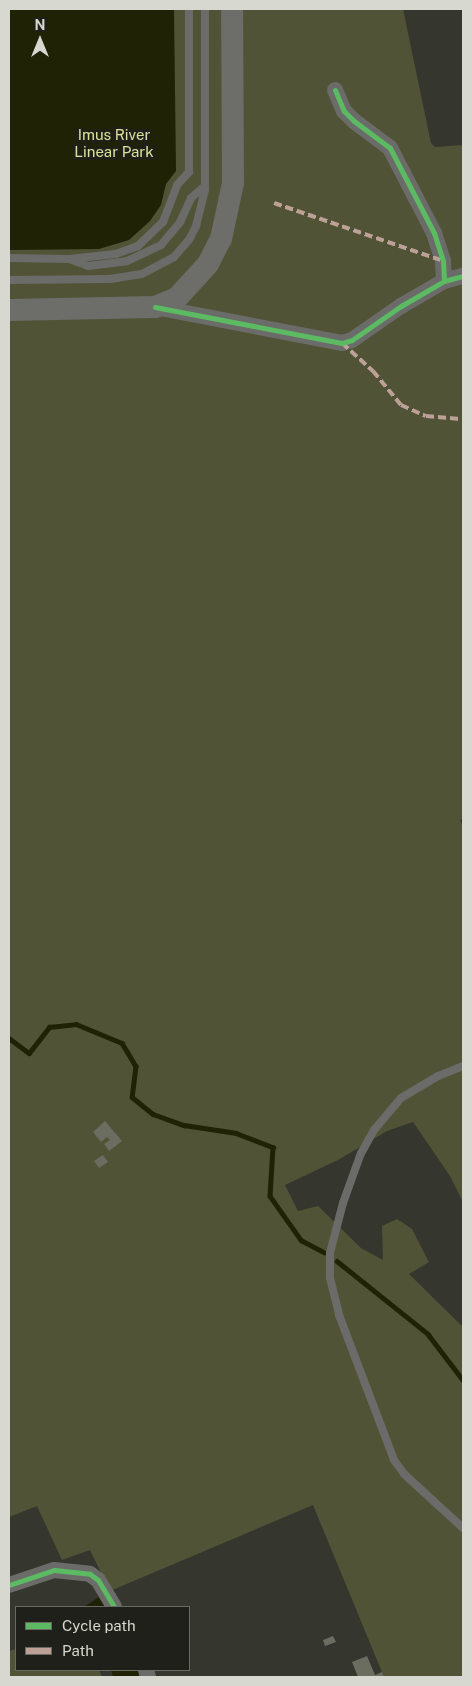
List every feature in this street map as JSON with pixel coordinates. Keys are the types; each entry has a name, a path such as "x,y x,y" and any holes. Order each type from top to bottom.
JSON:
{"main road":[{"path":"9,310 155,307 177,298 208,264 221,239 233,183 232,9"}],"street":[{"path":"335,90 344,111 354,122 390,148 434,233 443,262 444,281"},
{"path":"155,307 342,343 352,340 400,306 444,281 463,276"},
{"path":"9,1585 54,1570 90,1574 98,1580 113,1606"}],"lane":[{"path":"9,258 69,259 116,254 138,246 163,222 177,185 189,172 189,9"},
{"path":"9,280 110,279 157,268 189,240 199,217 205,186 205,9"},
{"path":"69,259 88,266 105,265 144,254 161,245 172,233 191,198 205,186"},
{"path":"463,1066 438,1076 401,1098 374,1130 346,1194 330,1253 332,1296 394,1460 404,1474 463,1528"}],"green space":[{"path":"9,9 403,9 431,143 435,147 463,145 463,818 460,820 463,827 463,1202 450,1176 413,1122 387,1131 338,1160 285,1185 298,1211 318,1206 361,1248 383,1260 382,1226 397,1219 412,1229 429,1262 409,1274 463,1327 463,1677 384,1677 313,1505 110,1591 90,1550 62,1560 37,1506 9,1517"},
{"path":"15,1649 15,1671 99,1671 102,1677 9,1677 9,1651"}],"shaded area":[{"name":"Imus River Linear Park","path":"9,9 174,9 176,171 166,184 161,205 150,221 129,240 99,249 9,250"},
{"path":"99,1597 109,1606 86,1606"},
{"path":"111,1671 141,1671 143,1677 113,1677"}],"building":[{"path":"105,1121 122,1141 109,1151 104,1144 110,1140 107,1137 101,1142 93,1132"},
{"path":"103,1155 108,1162 99,1168 94,1161"},
{"path":"333,1636 336,1642 325,1646 323,1640"},
{"path":"367,1656 375,1675 382,1672 384,1677 358,1677 352,1662"}],"waterway":[{"path":"9,1038 29,1053 49,1027 76,1024 122,1043 136,1066 132,1097 153,1114 184,1125 236,1133 273,1147 270,1196 301,1240 324,1252"},
{"path":"337,1261 428,1334 463,1380"}],"marked path":[{"path":"274,203 443,261"},
{"path":"342,343 373,371 401,405 426,416 463,419"}],"cycle path":[{"path":"335,90 344,111 354,121 390,148 434,233 443,261 444,281"},
{"path":"155,307 342,343 352,340 401,306 444,281 463,276"},
{"path":"9,1585 54,1570 90,1574 98,1580 113,1606"}]}
